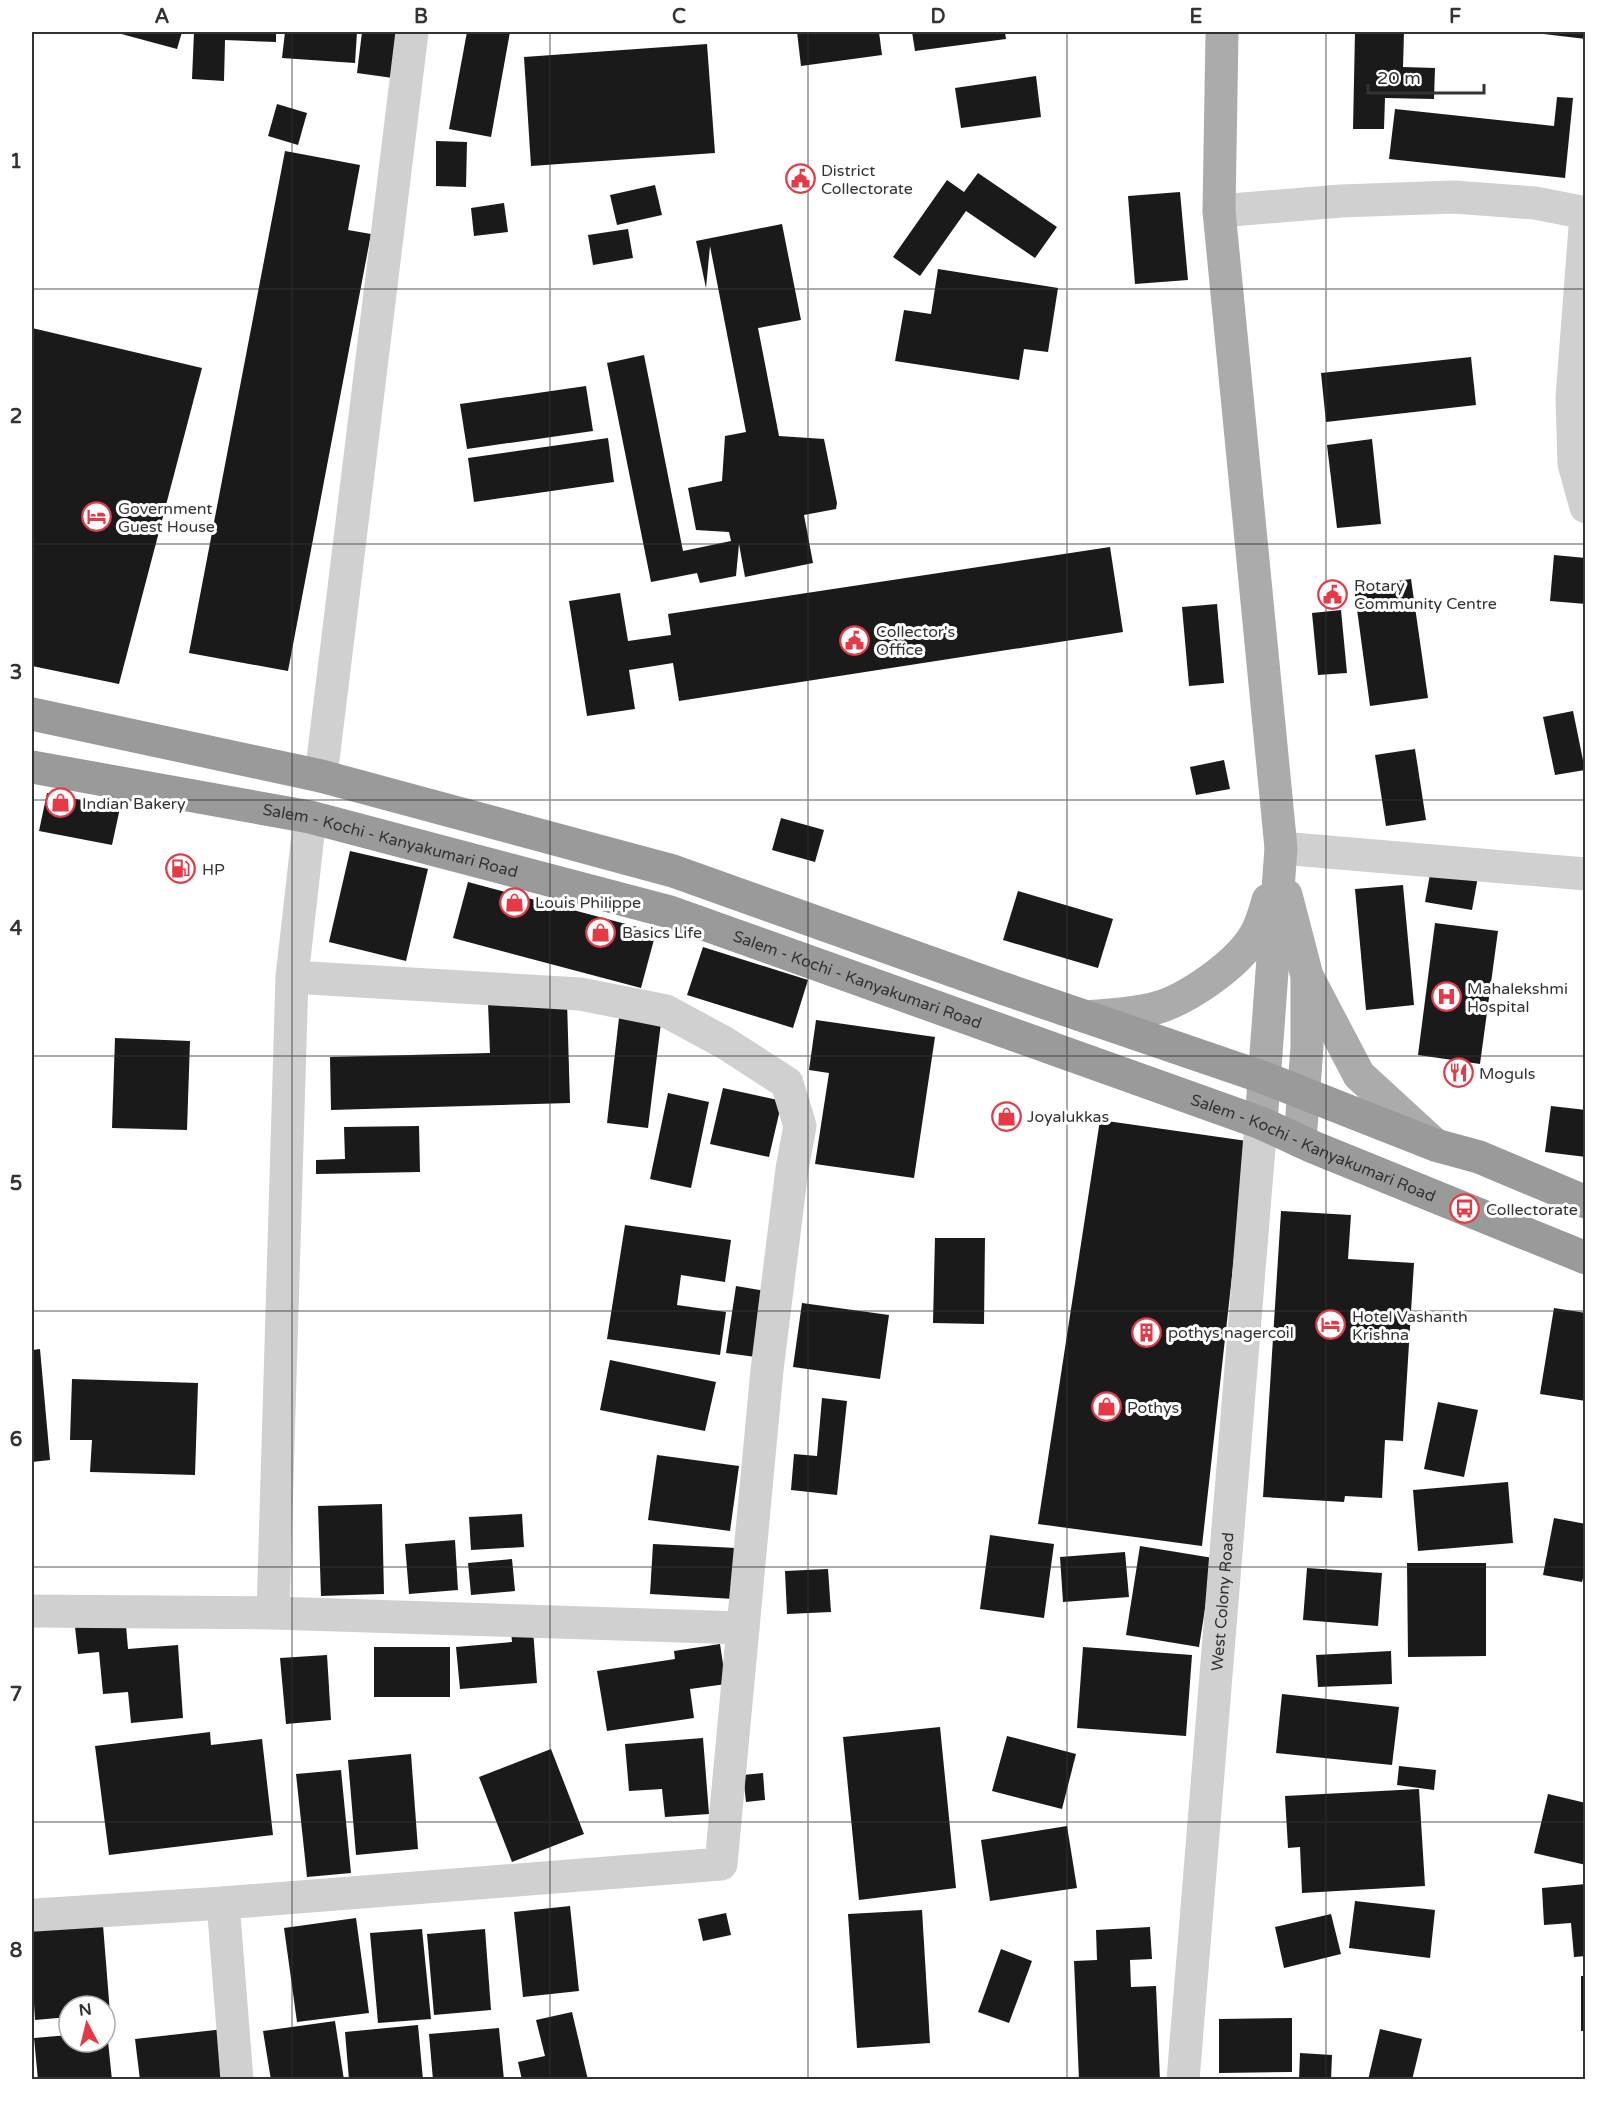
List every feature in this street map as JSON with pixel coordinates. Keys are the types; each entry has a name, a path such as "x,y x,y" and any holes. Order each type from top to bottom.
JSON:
{"highway":[{"path":"32,714 321,776 673,871 1265,1078 1435,1145 1479,1157 1586,1202"},
{"name":"Salem - Kochi - Kanyakumari Road","path":"32,768 310,817 670,912 1261,1123 1586,1258"}],"main road":[{"path":"1222,32 1219,211 1280,856 1307,976 1307,1047 1300,1141"},
{"path":"1087,1017 1158,1007 1184,997 1234,962 1255,935 1266,909 1280,856"},
{"path":"1261,1123 1280,856"},
{"path":"1307,976 1359,1075 1435,1145"}],"street":[{"path":"321,776 412,32"},
{"path":"1219,211 1341,201 1454,197 1535,203 1586,213 1572,398 1574,464 1586,507"},
{"path":"273,1613 292,977 310,817"},
{"path":"1280,856 1586,874"},
{"path":"35,1915 223,1903 721,1864 767,1370 792,1169 800,1126 787,1083 725,1043 666,1011 580,994 292,977"},
{"name":"West Colony Road","path":"1183,2079 1261,1123"},
{"path":"32,1611 273,1613 743,1628"},
{"path":"223,1903 237,2079"}],"building":[{"path":"114,32 182,32 177,49"},
{"path":"194,32 276,32 276,42 225,40 224,81 192,79"},
{"path":"285,32 357,32 355,63 282,58"},
{"path":"362,32 407,32 400,79 357,73"},
{"path":"467,32 510,32 491,137 449,129"},
{"path":"797,32 879,32 882,55 801,66"},
{"path":"912,32 1005,32 1006,39 915,51"},
{"path":"1355,32 1404,32 1403,67 1435,68 1434,99 1385,98 1384,129 1353,129"},
{"path":"1586,32 1586,39 1535,33"},
{"path":"707,44 715,153 531,166 524,57"},
{"path":"1036,76 1041,117 961,128 955,88"},
{"path":"1557,97 1573,98 1565,178 1389,159 1395,109 1554,126"},
{"path":"277,104 307,113 298,145 268,136"},
{"path":"436,141 467,142 466,187 436,186"},
{"path":"285,151 360,165 348,230 371,234 288,671 189,653"},
{"path":"978,173 1057,227 1035,258 966,211 920,276 893,257 947,180 964,192"},
{"path":"655,185 662,215 617,225 610,195"},
{"path":"1180,192 1188,280 1135,284 1128,196"},
{"path":"504,203 508,232 474,236 471,208"},
{"path":"782,224 801,320 758,328 779,436 824,439 837,503 836,509 804,515 813,563 745,577 739,544 736,576 700,583 697,573 651,582 607,363 644,355 683,551 731,541 729,532 696,530 688,488 722,481 725,436 746,432 710,246 706,288 696,241"},
{"path":"628,229 633,258 593,265 588,235"},
{"path":"938,269 1058,288 1048,352 1024,349 1019,380 895,361 904,310 931,314"},
{"name":"Government Guest House","path":"32,328 202,368 119,684 32,666"},
{"path":"1471,357 1476,405 1326,422 1321,373"},
{"path":"586,386 593,431 467,449 460,404"},
{"path":"608,438 614,482 474,502 468,458"},
{"path":"1372,439 1381,524 1337,528 1327,445"},
{"path":"1110,547 1123,632 679,701 673,663 629,670 635,709 587,716 569,601 620,593 628,641 671,635 668,614"},
{"path":"1554,555 1586,558 1586,604 1550,601"},
{"path":"1411,579 1428,698 1370,706 1354,587"},
{"path":"1217,604 1224,683 1189,686 1182,607"},
{"path":"1341,610 1347,673 1318,675 1312,613"},
{"path":"1573,711 1585,770 1555,775 1543,717"},
{"path":"1415,749 1426,820 1386,826 1375,755"},
{"path":"1224,760 1230,789 1196,795 1190,767"},
{"path":"47,793 120,808 112,845 39,831"},
{"path":"781,818 824,830 815,862 772,850"},
{"path":"350,851 428,869 406,961 329,942"},
{"path":"1432,863 1479,871 1472,910 1425,902"},
{"path":"468,882 656,932 641,988 453,938"},
{"path":"1403,885 1414,1005 1366,1010 1355,889"},
{"path":"1018,891 1113,919 1098,968 1003,940"},
{"path":"1435,923 1498,931 1480,1064 1418,1055"},
{"path":"703,947 808,980 793,1028 687,995"},
{"path":"567,1001 570,1103 331,1110 330,1057 490,1053 488,1003"},
{"path":"619,1018 661,1023 648,1128 607,1123"},
{"path":"816,1020 935,1037 914,1178 815,1164 829,1073 809,1070"},
{"path":"115,1038 190,1041 187,1130 112,1128"},
{"path":"723,1088 782,1101 769,1157 710,1144"},
{"path":"668,1093 709,1102 691,1188 650,1179"},
{"path":"1551,1106 1586,1110 1586,1157 1545,1152"},
{"name":"pothys nagercoil","path":"1100,1120 1247,1141 1202,1546 1038,1524"},
{"path":"419,1126 420,1172 316,1174 316,1160 345,1159 344,1127"},
{"path":"1281,1211 1351,1215 1348,1259 1414,1263 1403,1441 1385,1440 1382,1498 1345,1496 1344,1502 1263,1497"},
{"path":"625,1225 731,1240 725,1282 681,1275 677,1305 726,1312 720,1355 607,1339"},
{"path":"935,1238 985,1238 984,1324 933,1323"},
{"path":"736,1286 765,1291 756,1357 726,1353"},
{"path":"802,1303 889,1315 880,1379 793,1367"},
{"path":"1554,1308 1586,1313 1586,1401 1540,1394"},
{"path":"40,1349 50,1460 32,1462 32,1350"},
{"path":"610,1360 716,1382 705,1431 600,1410"},
{"path":"72,1379 198,1383 195,1475 90,1472 92,1440 70,1440"},
{"path":"822,1398 847,1401 837,1495 791,1490 794,1454 817,1456"},
{"path":"1438,1402 1478,1410 1464,1477 1424,1469"},
{"path":"657,1455 739,1466 730,1531 648,1520"},
{"path":"1508,1482 1513,1543 1418,1551 1413,1490"},
{"path":"382,1504 384,1594 321,1596 318,1506"},
{"path":"522,1514 524,1547 471,1550 469,1517"},
{"path":"1554,1518 1586,1524 1586,1567 1582,1582 1543,1575"},
{"path":"990,1535 1054,1544 1044,1618 980,1609"},
{"path":"455,1540 458,1590 409,1594 405,1544"},
{"path":"653,1544 737,1548 734,1599 650,1594"},
{"path":"1140,1546 1213,1558 1199,1647 1126,1635"},
{"path":"1125,1552 1129,1597 1063,1602 1060,1557"},
{"path":"512,1559 515,1591 471,1595 468,1563"},
{"path":"1407,1563 1486,1563 1486,1656 1408,1657"},
{"path":"1307,1568 1382,1573 1378,1626 1303,1620"},
{"path":"828,1569 831,1612 787,1614 785,1571"},
{"path":"125,1614 128,1649 178,1645 183,1718 131,1723 128,1692 103,1694 99,1652 78,1654 74,1618"},
{"path":"533,1629 537,1683 460,1689 456,1647 512,1642 511,1631"},
{"path":"720,1644 726,1684 690,1689 694,1718 607,1731 597,1671 675,1659 674,1651"},
{"path":"374,1647 450,1647 450,1697 374,1697"},
{"path":"1083,1647 1192,1655 1186,1736 1077,1728"},
{"path":"1391,1651 1392,1684 1318,1687 1316,1655"},
{"path":"327,1655 331,1720 286,1724 280,1658"},
{"path":"1282,1694 1399,1707 1392,1765 1276,1753"},
{"path":"940,1727 956,1888 859,1900 843,1737"},
{"path":"210,1732 211,1745 262,1739 273,1835 109,1855 95,1746"},
{"path":"1007,1736 1076,1754 1062,1809 992,1791"},
{"path":"703,1738 709,1814 665,1817 662,1789 629,1791 625,1744"},
{"path":"551,1749 584,1834 512,1862 479,1777"},
{"path":"411,1754 418,1849 356,1855 348,1760"},
{"path":"1399,1766 1436,1770 1434,1790 1397,1785"},
{"path":"341,1770 351,1873 307,1877 296,1774"},
{"path":"763,1773 765,1800 746,1802 743,1775"},
{"path":"1419,1789 1425,1886 1302,1893 1300,1847 1288,1848 1285,1796"},
{"path":"1548,1794 1586,1803 1586,1865 1534,1853"},
{"path":"1067,1826 1077,1888 990,1901 981,1840"},
{"path":"1586,1884 1586,1956 1574,1957 1571,1923 1544,1925 1542,1888"},
{"path":"1355,1901 1435,1910 1430,1958 1349,1948"},
{"path":"570,1906 579,1991 523,1997 514,1912"},
{"path":"922,1910 930,2043 857,2048 848,1914"},
{"path":"726,1913 731,1935 703,1941 698,1919"},
{"path":"1331,1914 1341,1954 1284,1968 1275,1927"},
{"path":"356,1918 369,2013 297,2022 284,1928"},
{"path":"103,1925 108,1994 57,1994 57,2018 35,2020 32,1931"},
{"path":"1150,1927 1152,1959 1130,1960 1131,1987 1156,1986 1160,2080 1079,2080 1074,1961 1097,1960 1096,1930"},
{"path":"422,1929 431,2019 378,2023 370,1933"},
{"path":"485,1929 491,2010 434,2015 427,1934"},
{"path":"1001,1949 1032,1961 1009,2023 978,2012"},
{"path":"1581,1976 1586,1976 1586,2031 1581,2031"},
{"path":"572,2012 588,2080 522,2080 518,2062 545,2056 536,2020"},
{"path":"1292,2018 1292,2072 1219,2073 1219,2019"},
{"path":"335,2021 344,2080 271,2080 263,2031"},
{"path":"418,2025 423,2080 349,2080 345,2032"},
{"path":"499,2028 504,2080 433,2080 429,2034"},
{"path":"224,2029 229,2080 140,2080 135,2039"},
{"path":"1380,2029 1422,2039 1412,2080 1368,2080"},
{"path":"57,2036 57,2054 109,2054 112,2080 38,2080 34,2038"},
{"path":"1300,2053 1332,2055 1331,2080 1299,2080"}],"place":[{"name":"District Collectorate","path":"800,179"},
{"name":"Government Guest House","path":"97,517"},
{"name":"Rotary Community Centre","path":"1333,594"},
{"name":"Collector's Office","path":"855,640"},
{"name":"Indian Bakery","path":"61,803"},
{"name":"HP","path":"181,869"},
{"name":"Louis Philippe","path":"514,902"},
{"name":"Basics Life","path":"601,932"},
{"name":"Mahalekshmi Hospital","path":"1446,997"},
{"name":"Moguls","path":"1458,1073"},
{"name":"Joyalukkas","path":"1006,1116"},
{"name":"Collectorate","path":"1465,1209"},
{"name":"Hotel Vashanth Krishna","path":"1331,1325"},
{"name":"pothys nagercoil","path":"1147,1332"},
{"name":"Pothys","path":"1106,1407"}]}
